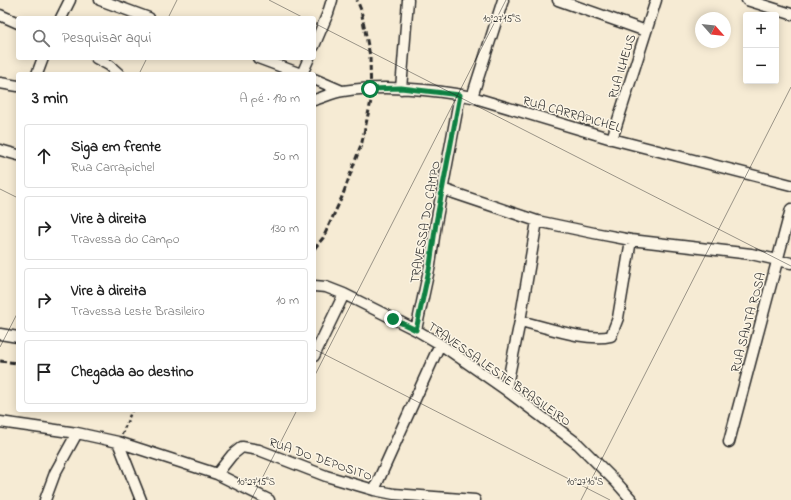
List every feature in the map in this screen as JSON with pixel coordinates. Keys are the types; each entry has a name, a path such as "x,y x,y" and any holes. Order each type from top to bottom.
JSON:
{"street":[{"path":"62,16 70,0"},
{"path":"100,0 144,16"},
{"path":"316,41 332,0"},
{"path":"401,88 408,0"},
{"path":"472,97 503,0"},
{"path":"558,0 646,31"},
{"name":"RUA ILHEUS","path":"612,139 656,0"},
{"path":"747,0 791,14"},
{"path":"0,15 16,22"},
{"path":"38,72 42,60"},
{"path":"100,60 109,65 117,72"},
{"path":"264,60 296,72"},
{"path":"303,72 308,60"},
{"path":"316,80 342,91"},
{"path":"0,83 16,86"},
{"name":"RUA CARRAPICHEL","path":"342,91 401,88 472,97 612,139 791,185"},
{"path":"316,99 342,91"},
{"name":"TRAVESSA DO CAMPO","path":"416,330 430,265 442,190 460,95"},
{"path":"0,150 16,154"},
{"path":"442,190 537,221 631,240 751,254 791,263"},
{"name":"RUA SANTA ROSA","path":"729,442 791,209"},
{"path":"506,390 520,321 537,221"},
{"path":"520,321 575,335 602,338 611,336 618,318 631,240"},
{"name":"TRAVESSA LESTE BRASILEIRO","path":"316,286 326,287 344,294 416,330 440,344 506,390 578,444 632,500"},
{"path":"316,352 344,294"},
{"path":"0,334 16,337"},
{"path":"374,490 440,344"},
{"path":"0,422 77,433 118,442 217,474 269,500"},
{"path":"45,500 55,473 77,433"},
{"path":"118,442 141,500"},
{"name":"RUA DO DEPOSITO","path":"217,474 232,455 242,447 259,450 326,476 374,490 394,494 475,500"}],"path":[{"path":"118,442 131,412"}],"railway":[{"path":"316,247 323,238 342,197 362,142 371,101 370,56 361,10 357,0"},
{"path":"0,361 16,363"}],"route":[{"path":"370,89 401,88 460,95 436,223 430,265 416,330 393,319"}]}
